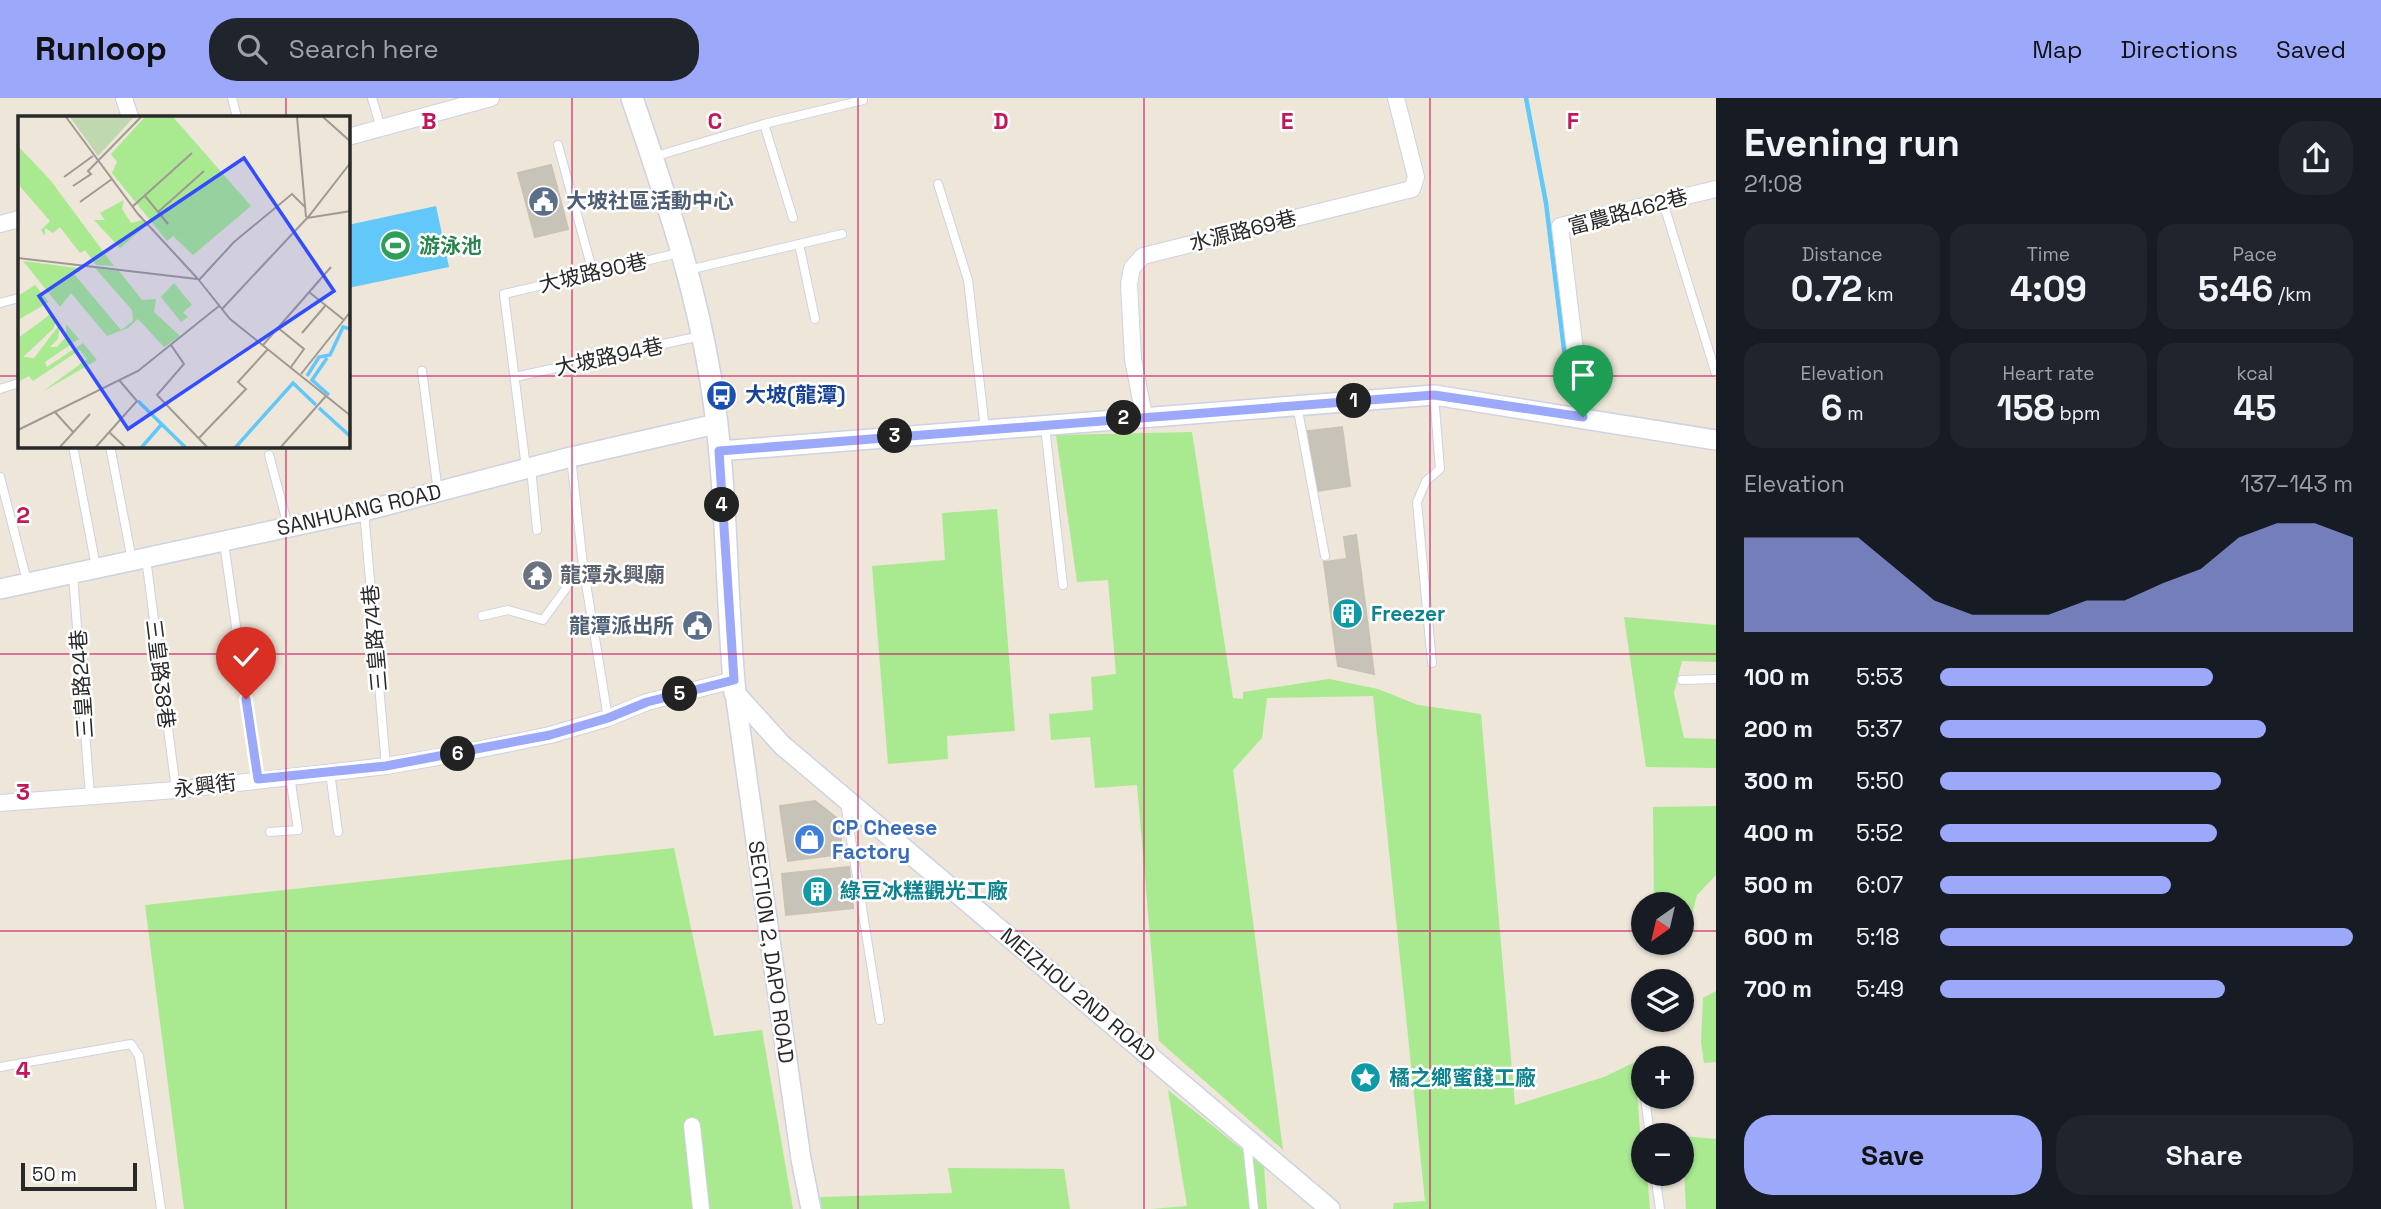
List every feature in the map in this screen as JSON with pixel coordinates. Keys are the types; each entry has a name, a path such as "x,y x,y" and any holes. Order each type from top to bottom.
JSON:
{"main road":[{"path":"632,98 684,262 703,336 719,451 734,687"}],"street":[{"path":"124,98 130,116"},
{"path":"350,136 464,102 491,98"},
{"name":"水源路69巷","path":"1144,416 1130,322 1129,284 1132,268 1143,256 1412,189 1416,177 1396,98"},
{"name":"富農路462巷","path":"1583,417 1560,226 1716,188"},
{"path":"0,225 18,219"},
{"path":"719,451 1434,395 1716,440"},
{"name":"SANHUANG ROAD","path":"0,589 27,581 96,569 365,511 571,457 716,424"},
{"name":"永興街","path":"0,803 176,790 386,766 550,735 608,718 647,702 734,687"},
{"name":"MEIZHOU 2ND ROAD","path":"734,687 782,745 1330,1209"},
{"name":"SECTION 2, DAPO ROAD","path":"734,687 801,1160 811,1209"},
{"path":"692,1126 701,1209"}],"lane":[{"path":"232,98 237,116"},
{"path":"372,98 381,128"},
{"path":"652,157 764,124 863,100"},
{"path":"764,124 793,218"},
{"path":"558,145 593,273"},
{"path":"938,184 968,279 985,429"},
{"path":"1663,202 1716,374"},
{"name":"大坡路90巷","path":"515,377 504,294 593,273 799,244 842,234"},
{"path":"799,244 815,318"},
{"path":"0,303 18,298"},
{"name":"大坡路94巷","path":"515,377 703,336"},
{"path":"422,371 438,492"},
{"path":"515,377 537,530"},
{"path":"0,389 18,383"},
{"path":"1432,663 1418,502 1426,481 1440,470 1434,395"},
{"path":"1297,405 1325,556"},
{"path":"1045,424 1063,585"},
{"path":"73,448 96,569"},
{"name":"三皇路38巷","path":"111,448 139,560 176,790"},
{"path":"269,455 288,526"},
{"path":"571,457 583,565 608,718"},
{"path":"0,477 27,581"},
{"name":"三皇路74巷","path":"365,511 386,766"},
{"path":"223,540 258,779"},
{"path":"482,616 508,610 543,620 583,565"},
{"name":"三皇路24巷","path":"73,573 90,796"},
{"path":"1682,680 1716,679"},
{"path":"330,772 338,832"},
{"path":"270,832 298,830 290,776"},
{"path":"844,799 880,1020"},
{"path":"0,1067 131,1044 139,1056 161,1209"},
{"path":"1247,1137 1254,1209"},
{"path":"1657,1186 1660,1209"}],"green space":[{"path":"1192,432 1233,698 1243,699 1243,692 1329,679 1378,689 1418,705 1481,714 1515,1105 1604,1077 1631,1064 1631,1109 1638,1109 1639,1123 1631,1123 1631,1186 1648,1186 1650,1209 1393,1209 1394,1203 1425,1201 1373,696 1267,698 1262,738 1233,770 1283,1150 1159,1041 1137,785 1095,788 1090,737 1051,740 1049,714 1093,710 1091,677 1116,674 1108,580 1077,582 1056,435"},
{"path":"997,509 1015,731 947,736 948,759 888,764 872,566 945,560 942,513"},
{"path":"1624,617 1716,625 1716,662 1682,661 1674,693 1684,738 1716,739 1716,768 1646,767"},
{"path":"1716,806 1716,875 1697,895 1694,907 1694,892 1654,892 1653,807"},
{"path":"674,848 714,1036 762,1030 793,1209 184,1209 145,905"},
{"path":"1716,991 1716,1062 1704,1063 1701,1042 1703,998"},
{"path":"1168,1090 1264,1167 1267,1209 1151,1209 1187,1206"},
{"path":"1694,1137 1716,1139 1716,1209 1686,1209 1685,1186 1694,1186"},
{"path":"948,1168 1064,1169 1070,1209 822,1209 820,1197 952,1193"}],"water":[{"name":"游泳池","path":"436,206 449,267 350,288 350,225"}],"building":[{"name":"大坡社區活動中心","path":"551,165 568,229 535,237 518,173"},
{"path":"1342,427 1350,486 1316,491 1308,431"},
{"name":"Freezer","path":"1356,535 1374,674 1338,666 1324,562 1347,559 1344,537"},
{"path":"815,801 838,819 843,854 788,861 780,806"},
{"name":"綠豆冰糕觀光工廠","path":"849,867 853,908 786,915 782,874"}],"waterway":[{"path":"1526,98 1546,203 1570,398"}],"place":[{"name":"大坡社區活動中心","path":"543,201"},
{"name":"游泳池","path":"396,246"},
{"name":"大坡(龍潭)","path":"722,395"},
{"name":"龍潭永興廟","path":"537,575"},
{"name":"Freezer","path":"1348,614"},
{"name":"龍潭派出所","path":"697,626"},
{"name":"CP Cheese Factory","path":"809,840"},
{"name":"綠豆冰糕觀光工廠","path":"817,891"},
{"name":"橘之鄉蜜餞工廠","path":"1366,1078"}],"route":[{"path":"246,699 258,779 386,766 550,735 608,718 647,702 734,680 719,451 1434,395 1583,417"}]}
